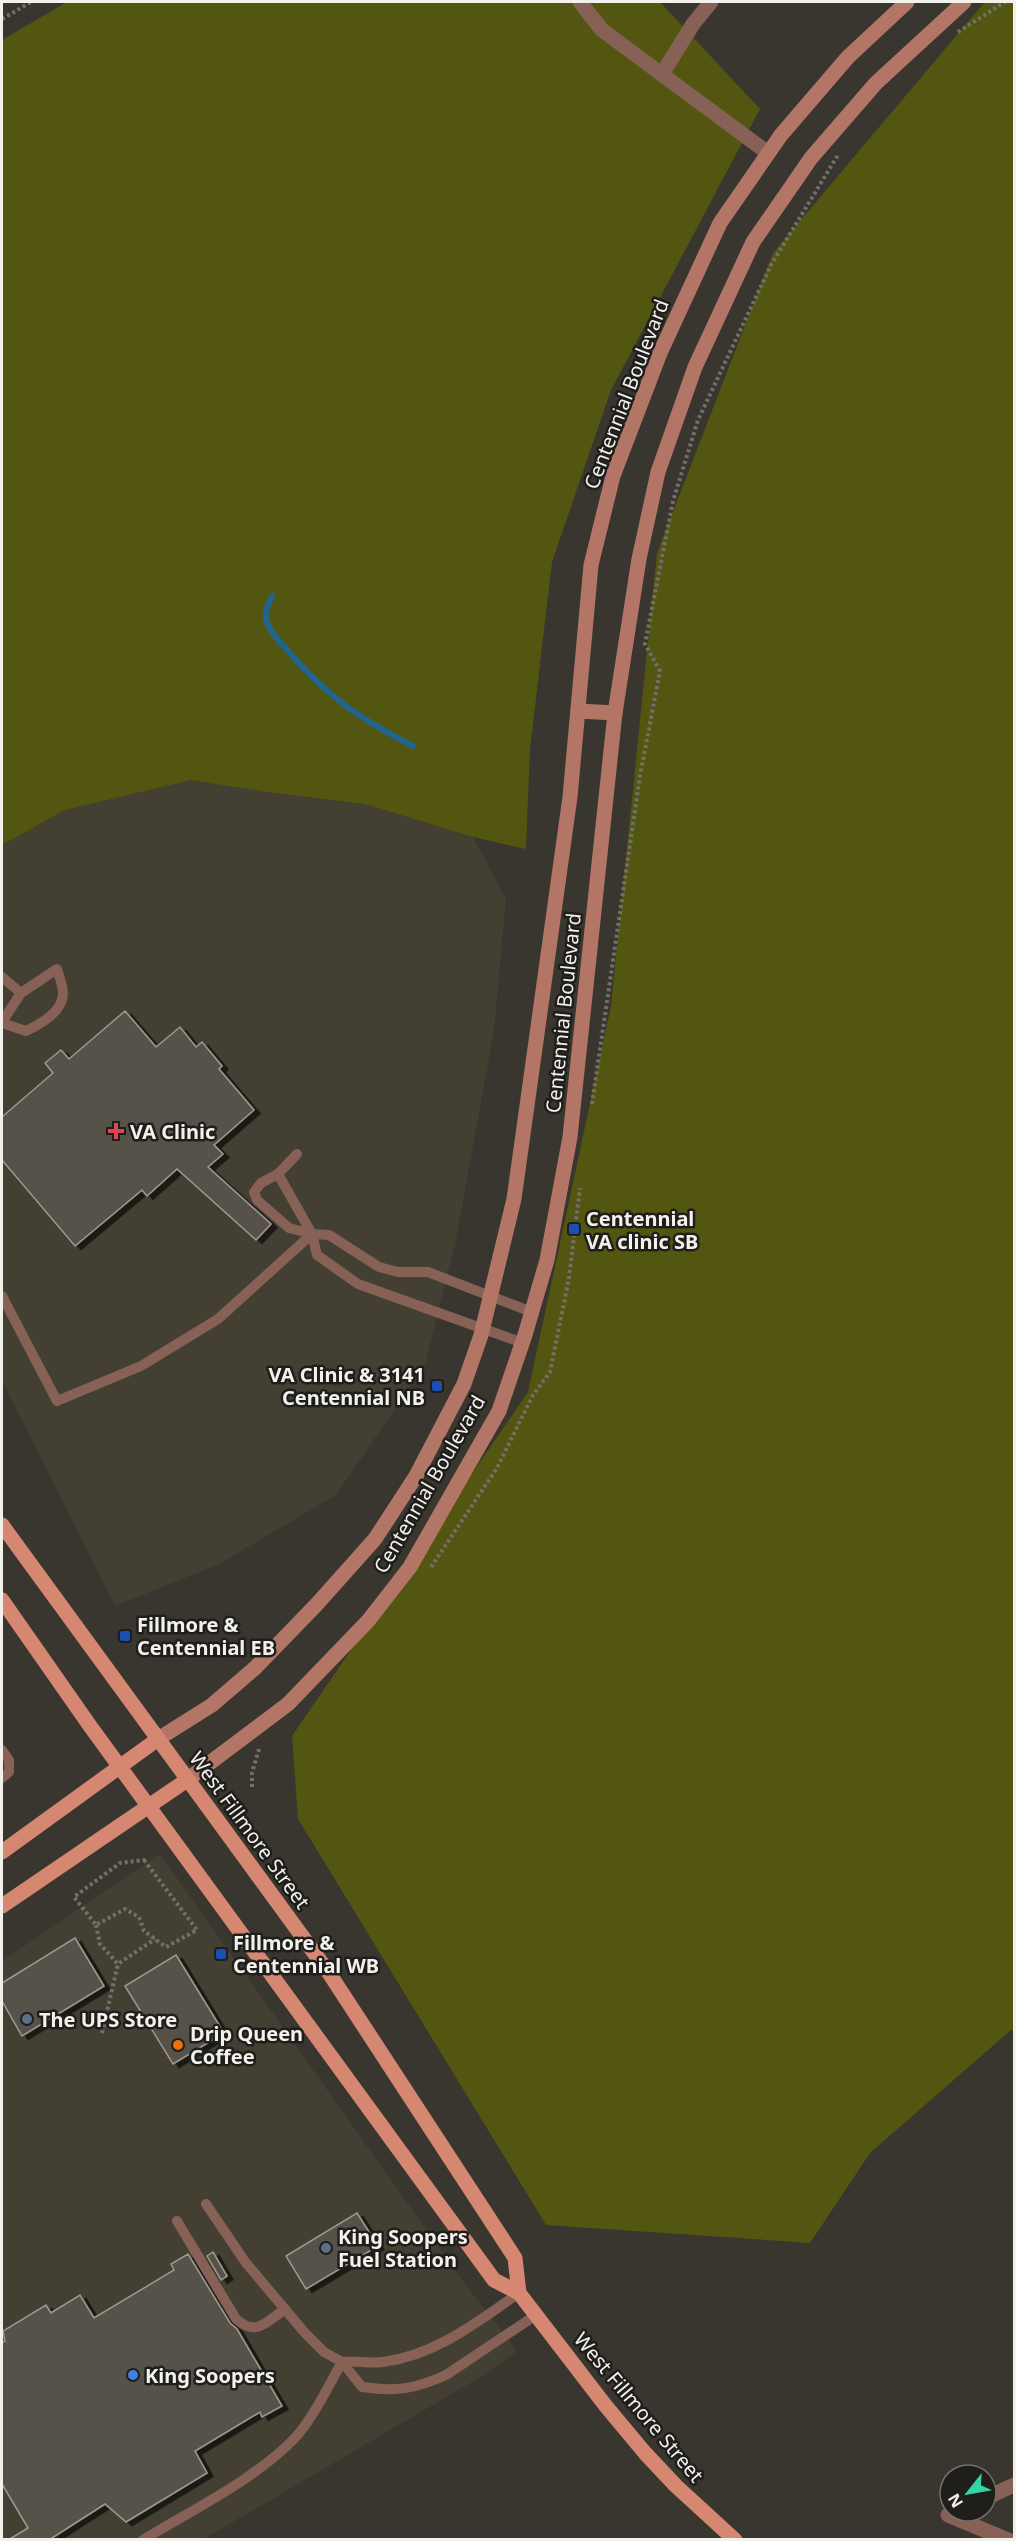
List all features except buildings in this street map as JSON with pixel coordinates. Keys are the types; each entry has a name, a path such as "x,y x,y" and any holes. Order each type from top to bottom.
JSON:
{"main road":[{"name":"Centennial Boulevard","path":"2,1852 158,1739 212,1705 255,1668 317,1604 375,1539 416,1476 457,1401 483,1327 514,1199 570,797 591,565 613,476 660,353 720,224 781,135 848,57 907,2"},
{"name":"Centennial Boulevard","path":"2,1906 149,1807 288,1704 368,1621 410,1567 499,1411 523,1343 547,1260 570,1137 615,713 639,559 658,472 694,367 753,242 811,158 876,83 964,2"},
{"path":"578,711 615,713"},
{"name":"West Fillmore Street","path":"2,1518 6,1531 329,1973 515,2258 519,2293"},
{"name":"West Fillmore Street","path":"2,1600 120,1767 494,2280 519,2293 645,2453 676,2486 735,2540"}],"street":[{"path":"580,2 602,30 768,153"},
{"path":"662,74 693,24 711,2"},
{"path":"998,2492 1014,2485"},
{"path":"967,2523 1008,2540"}],"lane":[{"path":"57,969 63,992 61,1005 39,1025 26,1031 2,1023 21,993 57,969"},
{"path":"2,977 21,993"},
{"path":"297,1154 278,1174 261,1183 255,1192 257,1200 289,1228 312,1234 329,1235 379,1267 398,1272 428,1272 532,1312"},
{"path":"278,1174 312,1234 317,1255 358,1284 523,1343"},
{"path":"2,1296 57,1401 141,1366 218,1319 312,1234"},
{"path":"2,1750 9,1760 9,1772 2,1778"},
{"path":"206,2204 246,2263 324,2352 342,2362 362,2387 381,2390 415,2388 446,2375 536,2314"},
{"path":"177,2221 236,2319 244,2326 250,2329 257,2328 285,2308"},
{"path":"342,2362 359,2360 381,2363 423,2352 447,2342 519,2293"},
{"path":"143,2540 254,2473 294,2439 325,2393 342,2362"}],"path":[{"path":"2,19 31,2"},
{"path":"950,38 1005,2"},
{"path":"591,1113 640,776 660,671 645,644 673,501 698,420 771,265 840,152"},
{"path":"427,1571 497,1468 533,1395 550,1372 569,1278 580,1184"},
{"path":"252,1787 252,1773 261,1743"},
{"path":"96,1925 125,1909 139,1917 144,1931 166,1947 196,1930 144,1860 120,1863 75,1897 96,1925 100,1944 118,1964"},
{"path":"102,2033 118,1964 155,1939"}],"shaded area":[{"path":"67,2 660,2 760,109 611,390 552,562 530,749 526,849 473,837 365,804 191,780 65,810 2,845 2,40"},
{"path":"987,2 1014,2 1014,2031 1011,2030 870,2153 810,2243 546,2225 298,1819 292,1736 528,1392 611,1006 657,553 773,253"},
{"path":"187,779 365,804 473,837 506,899 494,1031 455,1245 425,1365 336,1495 219,1564 115,1606 2,1381 2,845 65,810"},
{"path":"160,1854 462,2280 517,2351 484,2375 204,2539 2,2540 2,1961"}],"waterway":[{"path":"272,596 266,613 270,628 304,668 332,695 361,717 413,746"}],"place":[{"name":"VA Clinic","path":"116,1131"},
{"name":"Centennial VA clinic SB","path":"574,1229"},
{"name":"VA Clinic & 3141 Centennial NB","path":"437,1386"},
{"name":"Fillmore & Centennial EB","path":"125,1636"},
{"name":"Fillmore & Centennial WB","path":"221,1954"},
{"name":"The UPS Store","path":"27,2019"},
{"name":"Drip Queen Coffee","path":"178,2045"},
{"name":"King Soopers Fuel Station","path":"326,2248"},
{"name":"King Soopers","path":"133,2375"}]}
